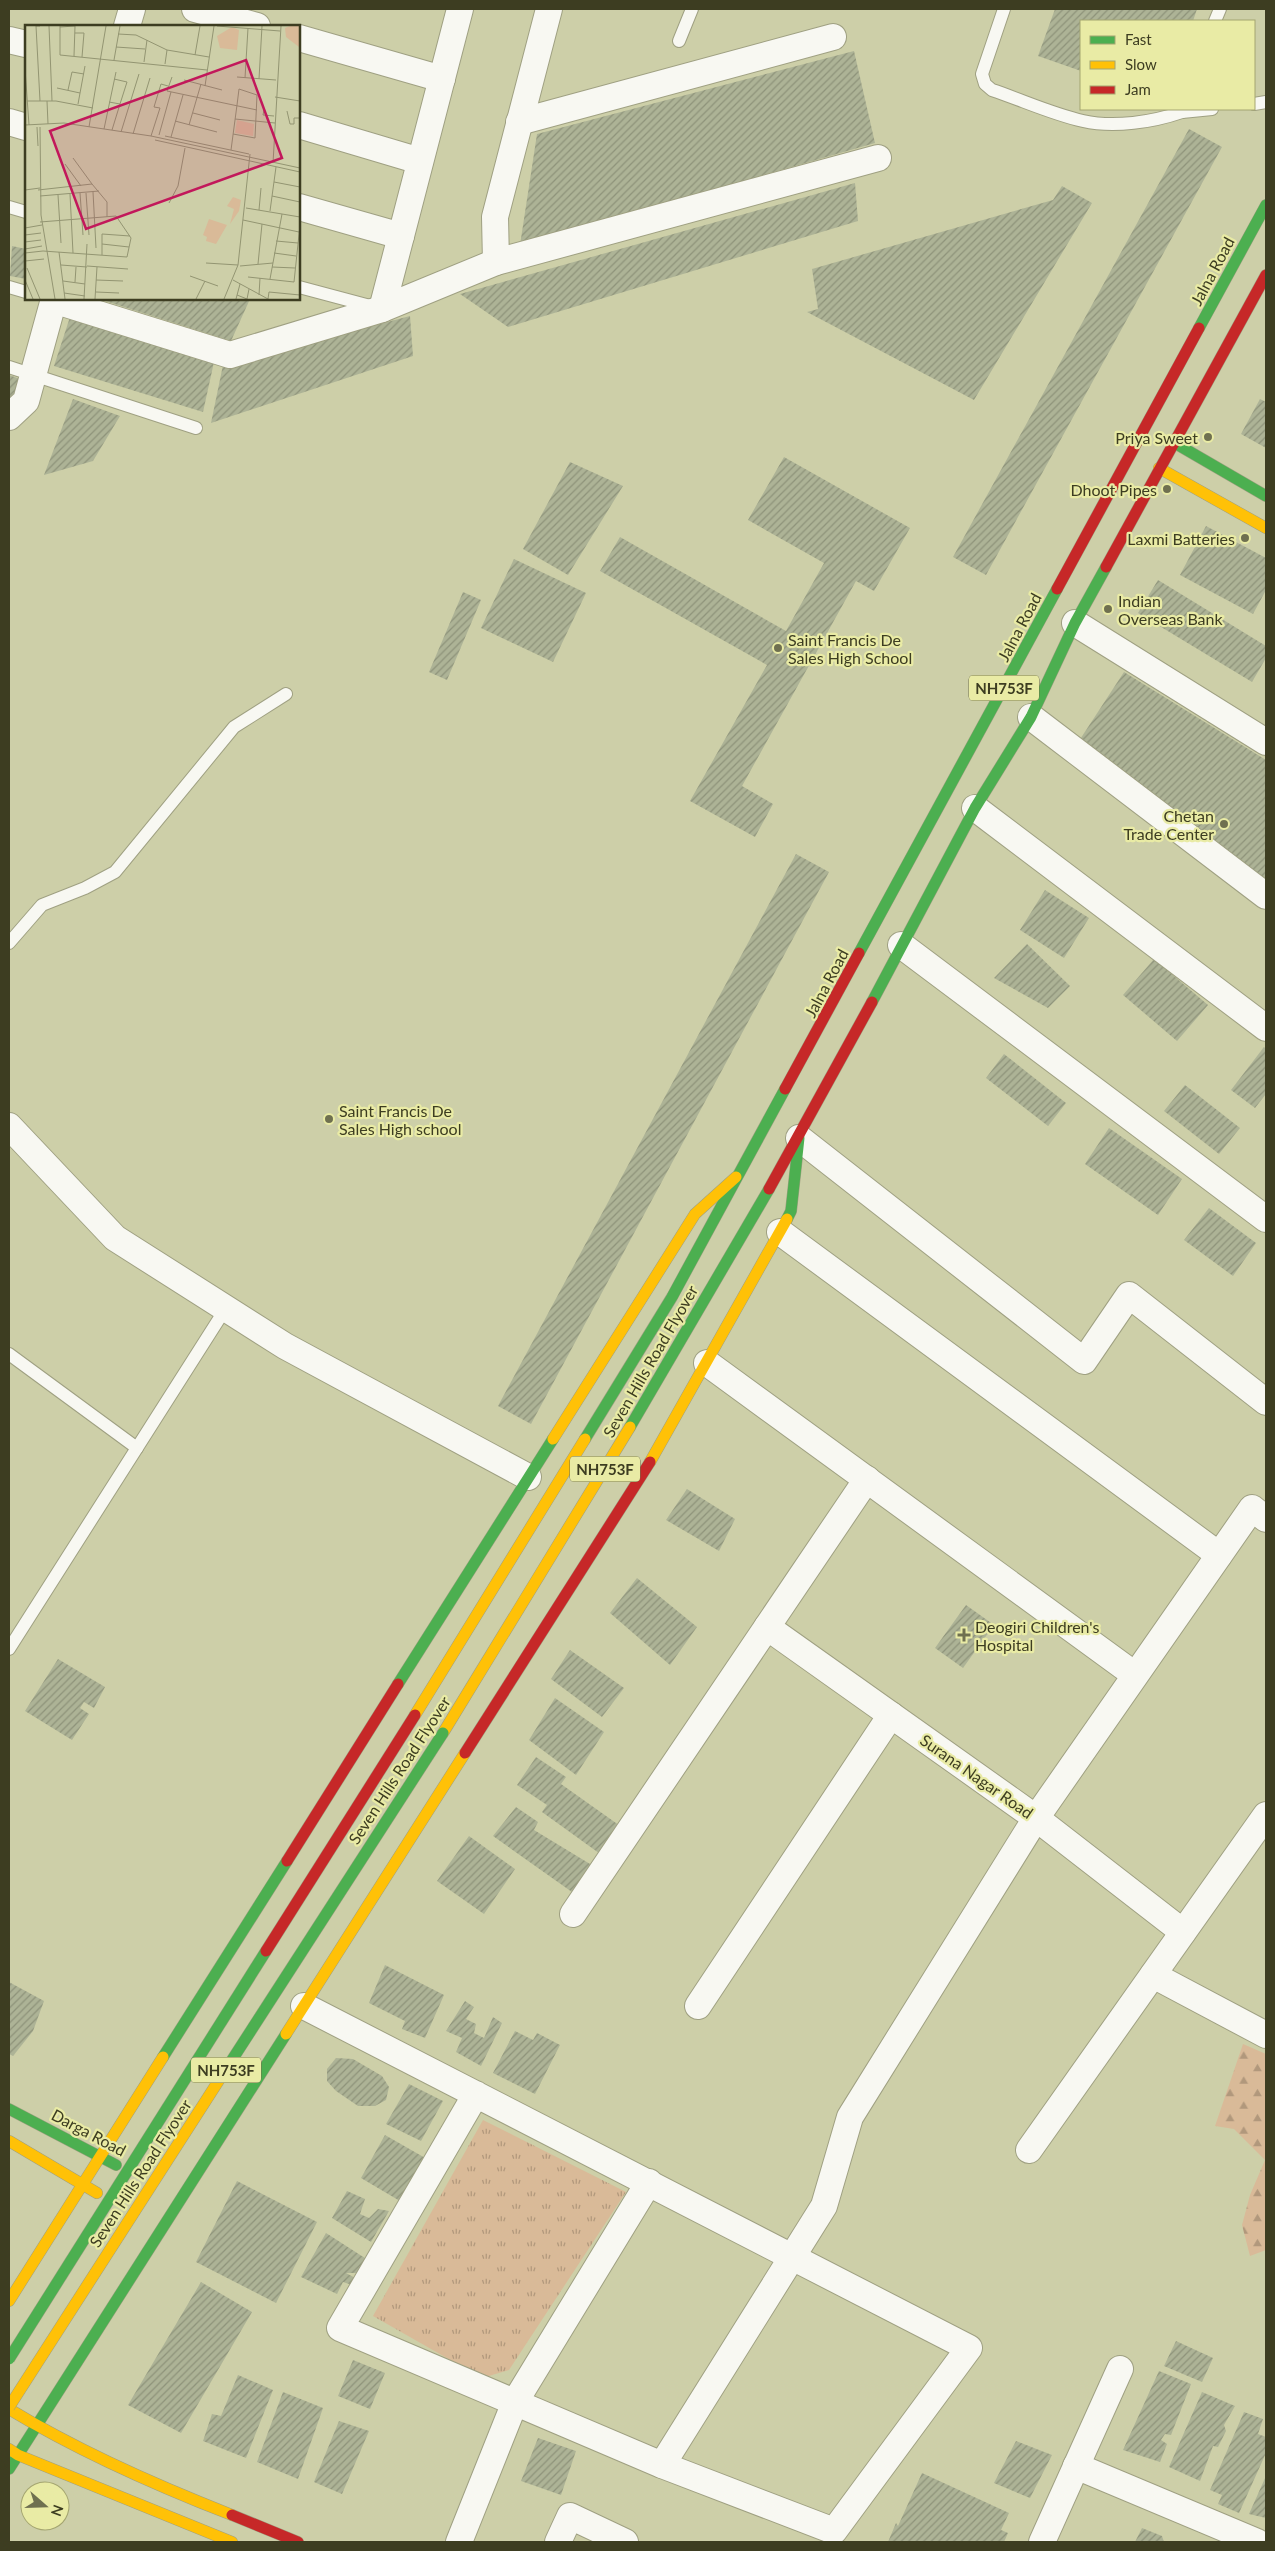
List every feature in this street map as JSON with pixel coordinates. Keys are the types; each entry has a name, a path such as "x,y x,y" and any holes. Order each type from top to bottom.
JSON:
{"main road":[{"name":"Jalna Road","path":"742,1171 1266,205"},
{"name":"NH753F","path":"799,1138 975,808 1030,717 1075,623 1266,275"},
{"path":"1173,442 1266,496"},
{"path":"1159,468 1266,528"},
{"name":"Seven Hills Road Flyover","path":"9,2408 443,1733 631,1426 799,1138"},
{"path":"9,2469 13,2452 36,2427 172,2196 304,2006 667,1436 791,1211 799,1138"},
{"name":"Seven Hills Road Flyover","path":"9,2359 426,1698 672,1297 742,1171"},
{"path":"9,2301 695,1214 742,1171"},
{"name":"Darga Road","path":"9,2109 101,2156 172,2196"},
{"path":"9,2142 154,2225"},
{"path":"9,2408 36,2427 103,2460 298,2542"},
{"path":"13,2452 232,2542"}],"street":[{"path":"127,25 132,9"},
{"path":"195,9 253,25"},
{"path":"382,309 460,9"},
{"path":"496,262 495,217 549,9"},
{"path":"520,122 833,37"},
{"path":"300,38 442,79"},
{"path":"9,40 25,44"},
{"path":"9,122 25,127"},
{"path":"300,125 420,161"},
{"path":"55,300 230,355 382,309 496,262 878,158"},
{"path":"300,207 401,236"},
{"path":"9,417 26,401 52,300"},
{"path":"1075,623 1266,742"},
{"path":"1030,717 1266,896"},
{"path":"975,808 1266,1028"},
{"path":"901,945 1266,1219"},
{"path":"9,1126 115,1238 285,1346 528,1477"},
{"path":"799,1138 1084,1361 1128,1295 1266,1402"},
{"path":"780,1232 1219,1555"},
{"path":"707,1363 1135,1675"},
{"path":"573,1914 866,1479"},
{"path":"662,2464 824,2206 850,2117 1036,1818 1252,1508 1266,1519"},
{"name":"Surana Nagar Road","path":"767,1627 1036,1818 1183,1932"},
{"path":"698,2006 890,1714"},
{"path":"1029,2150 1266,1815"},
{"path":"1153,1975 1266,2035"},
{"path":"304,2006 649,2182 970,2348 834,2532 662,2464 340,2328 476,2094"},
{"path":"459,2542 515,2402 649,2182"},
{"path":"1042,2542 1120,2369"},
{"path":"1076,2466 1257,2542"},
{"path":"558,2542 570,2516 625,2542"}],"lane":[{"path":"679,42 692,9"},
{"path":"1004,9 982,74 985,84 992,90 1084,121 1144,121 1183,111 1198,110"},
{"path":"9,207 25,212"},
{"path":"9,287 25,292"},
{"path":"300,287 382,309"},
{"path":"9,367 196,428"},
{"path":"9,943 42,905 85,888 115,872 234,727 286,694"},
{"path":"9,1649 226,1308"},
{"path":"9,1354 137,1448"}],"green space":[{"path":"1243,2044 1266,2054 1266,2250 1250,2256 1242,2225 1250,2195 1265,2160 1234,2129 1215,2126"},
{"path":"483,2120 626,2192 509,2370 482,2378 373,2316"}],"building":[{"path":"1055,9 1197,9 1193,20 1080,20 1080,71 1038,56"},
{"path":"854,51 875,143 520,245 537,134"},
{"path":"1189,129 1222,147 986,575 953,557"},
{"path":"855,183 858,221 508,327 460,294"},
{"path":"1062,186 1092,203 974,400 807,312 818,309 812,269 1053,200"},
{"path":"12,246 25,249 25,279 10,276"},
{"path":"102,300 250,300 231,341"},
{"path":"410,316 413,356 211,423 223,365"},
{"path":"70,317 214,362 203,412 54,366"},
{"path":"9,375 20,379 9,406"},
{"path":"73,399 120,416 93,461 44,475"},
{"path":"1260,399 1266,402 1266,448 1241,434"},
{"name":"Saint Francis De Sales High School","path":"784,457 910,528 874,591 856,581 742,786 773,804 755,837 690,801 767,665 600,571 620,537 786,631 824,563 748,520"},
{"path":"570,462 623,486 568,575 523,549"},
{"path":"1206,526 1266,558 1266,590 1253,614 1180,575"},
{"path":"514,559 586,593 553,662 481,628"},
{"path":"1158,580 1266,646 1266,658 1252,682 1138,613"},
{"path":"463,592 481,600 447,680 429,672"},
{"name":"Chetan Trade Center","path":"1124,672 1266,760 1266,888 1077,744"},
{"path":"796,854 829,872 531,1424 498,1406"},
{"path":"1045,890 1089,918 1064,958 1020,930"},
{"path":"1027,944 1070,986 1048,1008 994,978"},
{"path":"1154,959 1208,1005 1177,1041 1123,995"},
{"path":"1264,1047 1266,1049 1266,1094 1255,1108 1231,1090"},
{"path":"1004,1054 1066,1103 1048,1126 986,1078"},
{"path":"1185,1085 1240,1128 1219,1154 1164,1111"},
{"path":"1109,1128 1182,1179 1158,1215 1085,1164"},
{"path":"1209,1208 1256,1243 1233,1276 1184,1240"},
{"path":"687,1489 735,1519 719,1551 666,1520"},
{"path":"637,1578 697,1627 670,1665 610,1613"},
{"path":"966,1605 994,1625 963,1668 935,1648"},
{"path":"570,1650 624,1688 602,1717 551,1679"},
{"path":"58,1659 105,1687 94,1708 84,1702 80,1708 89,1714 72,1740 25,1711"},
{"path":"555,1698 604,1732 576,1775 529,1740"},
{"path":"536,1757 566,1777 561,1784 623,1828 603,1856 542,1812 547,1805 517,1785"},
{"path":"516,1807 538,1822 534,1830 595,1867 579,1897 493,1836"},
{"path":"469,1836 515,1869 484,1914 437,1881"},
{"path":"385,1965 444,1995 425,2038 402,2029 405,2021 369,2003"},
{"path":"9,1982 44,2001 33,2031 13,2056 9,2054"},
{"path":"465,2001 474,2007 466,2019 476,2024 474,2033 484,2038 493,2017 502,2023 481,2066 456,2052 462,2038 446,2031"},
{"path":"515,2031 533,2040 537,2033 560,2045 535,2094 493,2073"},
{"path":"336,2058 353,2059 382,2076 389,2087 386,2100 375,2106 358,2106 336,2091 327,2081 327,2069"},
{"path":"409,2084 443,2101 421,2141 386,2124"},
{"path":"385,2135 427,2159 405,2204 361,2178"},
{"path":"237,2181 317,2222 276,2303 196,2262"},
{"path":"347,2191 365,2199 360,2214 369,2218 378,2209 389,2211 371,2242 332,2218"},
{"path":"326,2233 368,2260 361,2273 346,2273 359,2280 355,2286 343,2282 337,2294 301,2277"},
{"path":"201,2282 252,2312 181,2433 128,2405"},
{"path":"1176,2341 1213,2358 1202,2382 1164,2366"},
{"path":"353,2360 385,2373 370,2409 338,2396"},
{"path":"1159,2371 1191,2384 1171,2435 1165,2434 1161,2440 1167,2444 1160,2462 1123,2450"},
{"path":"238,2375 273,2390 246,2458 203,2441 212,2414 221,2416"},
{"path":"283,2392 323,2408 298,2479 257,2462"},
{"path":"1202,2392 1235,2406 1224,2425 1226,2431 1218,2447 1213,2446 1200,2481 1169,2467"},
{"path":"1244,2412 1263,2419 1258,2434 1266,2437 1266,2453 1239,2513 1218,2504 1222,2495 1210,2490"},
{"path":"339,2421 369,2431 342,2494 314,2482"},
{"path":"538,2438 576,2451 561,2495 521,2481"},
{"path":"1016,2441 1052,2455 1030,2498 994,2483"},
{"path":"922,2473 1009,2513 1001,2530 1008,2533 1004,2542 888,2542 896,2523 898,2526"},
{"path":"1266,2476 1266,2518 1249,2514"},
{"path":"1142,2528 1162,2536 1164,2542 1135,2542"}],"traffic: fast":[{"path":"1199,328 1266,205"},
{"path":"1173,442 1266,496"},
{"path":"872,1002 975,808 1031,717 1075,623 1106,567"},
{"path":"859,953 1057,589"},
{"path":"585,1439 672,1297 785,1089"},
{"path":"787,1219 791,1211 799,1138"},
{"path":"630,1427 769,1189"},
{"path":"398,1684 553,1439"},
{"path":"221,2077 443,1733"},
{"path":"163,2057 287,1861"},
{"path":"9,2359 266,1951"},
{"path":"9,2469 286,2034"},
{"path":"9,2109 116,2165"}],"traffic: slow":[{"path":"1159,468 1266,528"},
{"path":"553,1439 695,1214 736,1177"},
{"path":"650,1462 787,1219"},
{"path":"443,1733 630,1427"},
{"path":"415,1715 585,1439"},
{"path":"286,2034 465,1753"},
{"path":"9,2301 163,2057"},
{"path":"9,2407 221,2077"},
{"path":"9,2141 97,2193"},
{"path":"9,2409 90,2454 232,2515"},
{"path":"9,2449 18,2455 232,2542"}],"traffic: jam":[{"path":"1106,567 1266,275"},
{"path":"1057,589 1199,328"},
{"path":"785,1089 859,953"},
{"path":"769,1189 872,1002"},
{"path":"465,1753 650,1462"},
{"path":"287,1861 398,1684"},
{"path":"266,1951 415,1715"},
{"path":"232,2515 298,2542"}],"place":[{"name":"Priya Sweet","path":"1208,437"},
{"name":"Dhoot Pipes","path":"1167,489"},
{"name":"Laxmi Batteries","path":"1245,538"},
{"name":"Indian Overseas Bank","path":"1108,609"},
{"name":"Saint Francis De Sales High School","path":"778,648"},
{"name":"Chetan Trade Center","path":"1224,824"},
{"name":"Saint Francis De Sales High school","path":"329,1119"},
{"name":"Deogiri Children's Hospital","path":"964,1635"}]}
